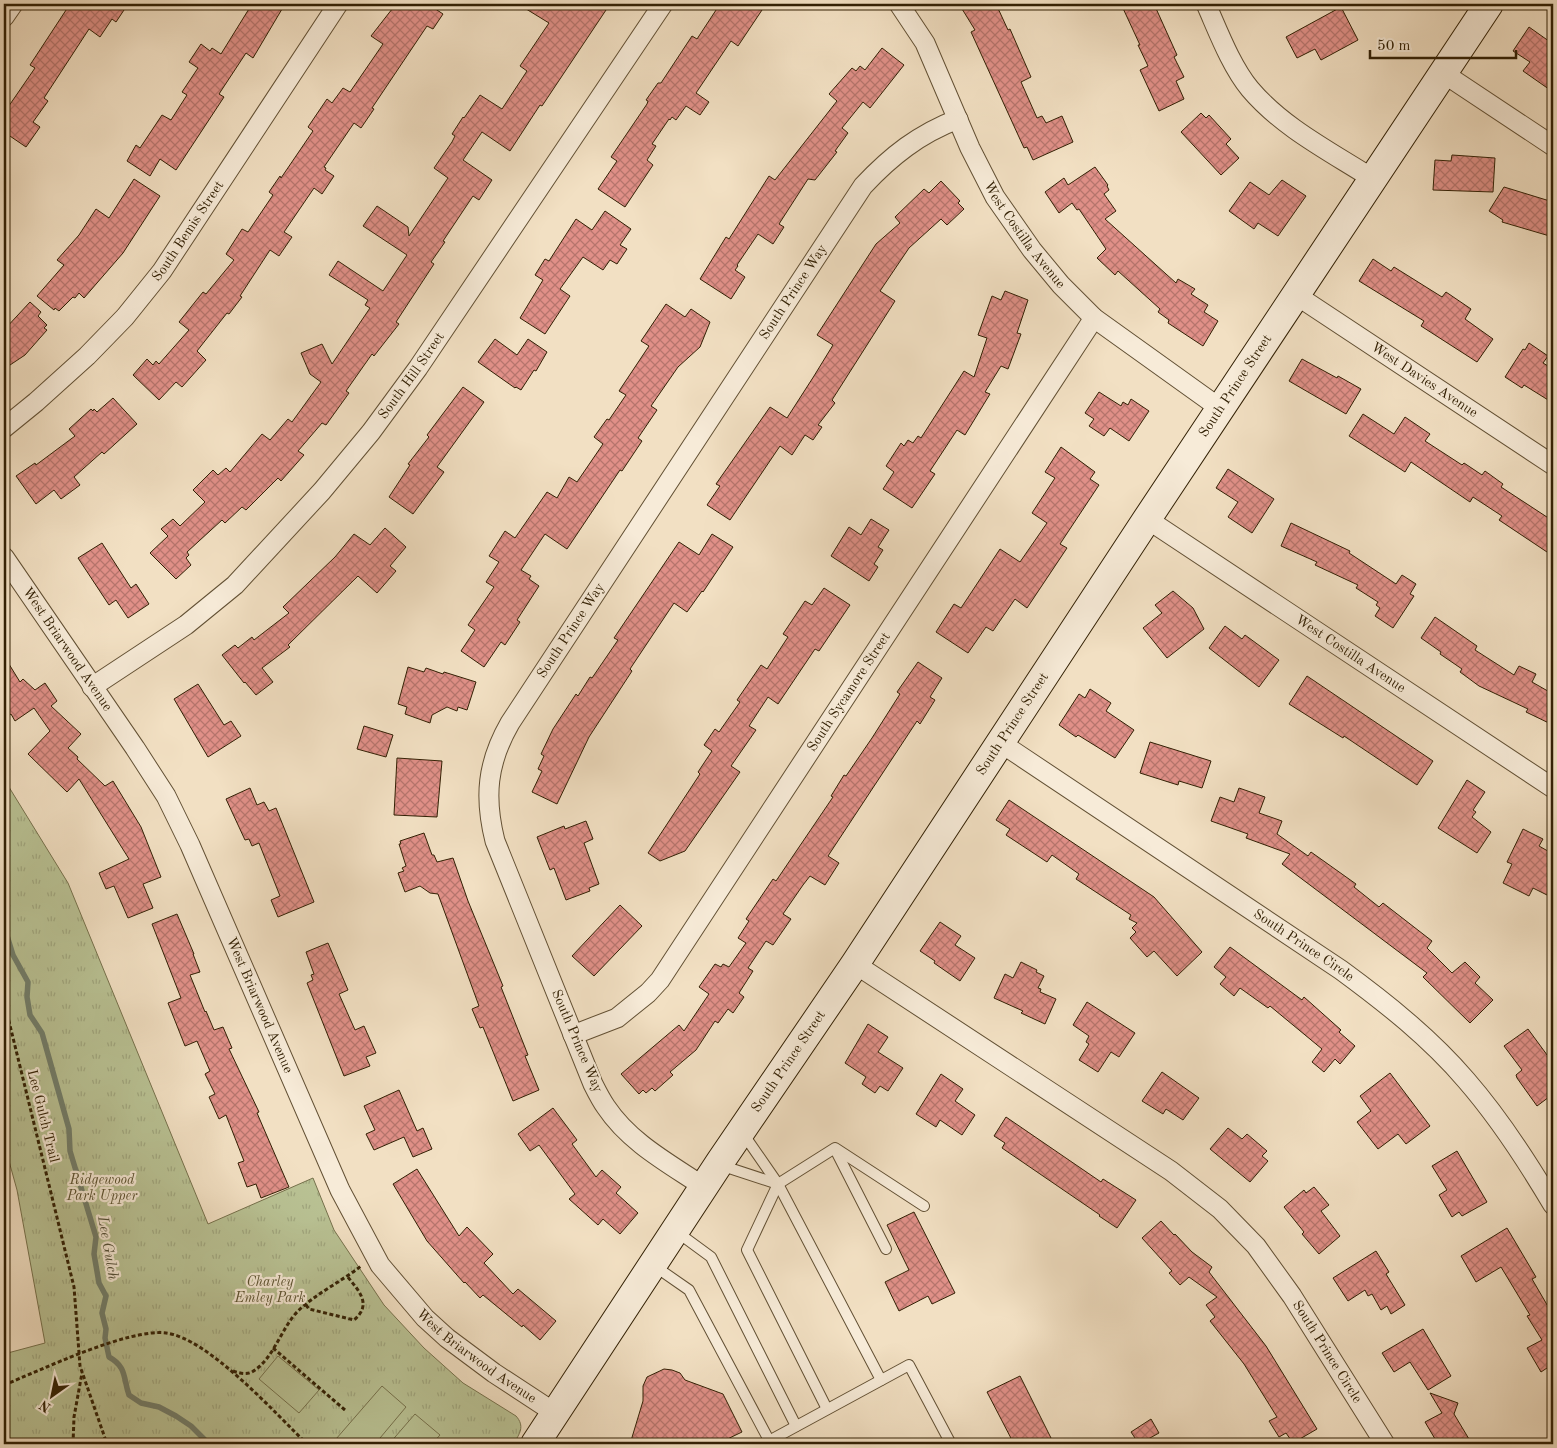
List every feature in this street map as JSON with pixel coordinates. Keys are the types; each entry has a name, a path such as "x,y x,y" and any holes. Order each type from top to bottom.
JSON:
{"street":[{"path":"4,17 13,4"},
{"name":"South Bemis Street","path":"4,428 36,402 86,356 125,316 162,271 338,4"},
{"name":"South Hill Street","path":"92,687 186,625 236,585 322,491 371,432 418,368 663,4"},
{"name":"West Costilla Avenue","path":"899,4 925,43 970,148 995,197 1032,250 1061,286 1094,318 1221,409"},
{"path":"1206,4 1235,66 1249,88 1291,127 1374,180"},
{"name":"South Prince Street","path":"535,1444 718,1165 855,964 1147,519 1374,180 1489,4"},
{"path":"1443,73 1553,146"},
{"name":"South Prince Way","path":"704,1187 648,1150 625,1130 607,1108 593,1084 494,841 488,794 491,771 503,735 863,186 882,166 906,146 941,126 958,119"},
{"name":"West Davies Avenue","path":"1296,295 1553,465"},
{"name":"South Sycamore Street","path":"573,1035 617,1018 643,998 660,980 1094,318"},
{"name":"West Costilla Avenue","path":"1147,519 1553,788"},
{"name":"West Briarwood Avenue","path":"4,557 166,796 186,837 340,1190 380,1265 425,1318 447,1338 494,1373 555,1413"},
{"name":"South Prince Circle","path":"1001,743 1341,970 1416,1029 1465,1079 1488,1107 1523,1154 1553,1205"},
{"name":"South Prince Circle","path":"855,964 1171,1171 1220,1208 1256,1246 1292,1296 1385,1444"}],"lane":[{"path":"742,1131 778,1184 881,1380"},
{"path":"827,1409 747,1250 778,1184 835,1148"},
{"path":"835,1148 924,1206"},
{"path":"835,1148 886,1249"},
{"path":"718,1165 778,1184"},
{"path":"676,1231 711,1257 796,1426"},
{"path":"653,1264 689,1290 770,1442 909,1365 951,1444"}],"path":[{"name":"Lee Gulch Trail","path":"4,1001 74,1288 82,1372"},
{"path":"230,1371 241,1374 251,1372 267,1357 291,1319 306,1305 374,1254"},
{"path":"306,1305 310,1309 354,1320 359,1316 364,1301 347,1276"},
{"path":"4,1385 80,1354 118,1341 145,1333 166,1333 205,1350 308,1444"},
{"path":"273,1348 345,1410"},
{"path":"73,1444 74,1417 82,1372"},
{"path":"82,1372 107,1444"}],"green space":[{"name":"Ridgewood Park Upper","path":"4,779 68,883 208,1224 313,1178 334,1230 384,1305 424,1348 463,1383 516,1416 521,1427 518,1437 513,1444 4,1444 4,1354 45,1343 17,1190 4,1143"},
{"path":"278,1356 319,1390 299,1413 259,1379"},
{"path":"382,1386 406,1407 375,1444 342,1444 336,1439"},
{"path":"415,1414 440,1435 432,1444 389,1444"}],"building":[{"path":"70,4 128,4 116,22 112,19 100,37 89,29 44,98 48,101 33,122 40,127 26,147 4,132 4,113 35,68 30,65"},
{"path":"252,4 285,4 253,58 246,53 219,94 224,97 176,170 160,159 150,176 127,161 136,145 140,148 162,115 171,120 187,95 182,92 198,68 189,62 201,44 210,51 212,48 221,54"},
{"path":"396,4 428,4 443,14 433,29 427,26 372,108 374,109 361,128 354,123 324,167 326,168 325,170 334,176 322,194 314,188 284,232 292,237 279,256 270,250 240,296 242,297 197,351 206,360 182,387 176,382 159,400 133,375 147,359 153,365 156,361 159,364 189,330 179,322 203,292 206,294 234,260 226,254 242,229 248,232 273,195 269,192 280,176 281,178 313,131 308,127 327,99 332,103 343,88 350,92 383,44 371,36"},
{"path":"518,4 595,4 606,10 510,151 482,132 463,160 492,180 479,200 473,196 443,241 445,242 431,262 434,264 396,322 399,324 374,356 372,354 346,391 349,393 326,425 322,423 298,451 304,455 281,481 278,478 246,510 242,507 225,523 222,520 187,552 189,555 186,558 191,565 176,579 150,553 168,536 161,529 173,519 180,526 205,502 193,490 213,470 218,475 226,468 230,472 262,434 270,440 288,419 292,422 321,382 310,374 301,353 322,344 332,364 370,308 365,305 368,300 329,275 338,261 383,291 407,255 363,226 377,206 408,227 409,236 448,178 434,168 452,142 455,136 452,134 463,117 480,95 502,109 527,71 520,66 549,23"},
{"path":"720,4 766,4 738,46 731,41 696,93 709,102 700,115 686,106 676,120 672,117 669,119 652,144 656,146 647,160 653,165 625,207 598,189 617,161 611,157 647,104 648,101 646,100 658,83 661,83 692,36 697,39"},
{"path":"959,4 996,4 1008,30 1010,29 1031,77 1021,82 1037,118 1042,116 1046,123 1062,116 1073,142 1033,160 1027,147 1024,148 971,32 975,30"},
{"path":"1121,4 1154,4 1177,55 1174,57 1184,77 1176,81 1184,99 1159,111 1140,70 1148,66"},
{"path":"1341,7 1358,40 1321,60 1315,49 1297,58 1286,37"},
{"path":"1529,27 1553,44 1553,92 1523,71 1530,62 1513,51"},
{"path":"882,48 904,65 870,108 863,102 842,128 848,133 835,151 837,152 815,180 808,179 779,224 784,227 773,244 758,234 737,265 735,270 745,277 731,299 700,279 726,237 729,239 769,176 775,180 837,101 829,94 852,68 856,71 860,66 865,70"},
{"path":"1201,113 1206,118 1209,115 1231,139 1226,144 1239,158 1221,175 1181,132"},
{"path":"1452,155 1495,158 1493,192 1433,190 1435,160 1451,161"},
{"path":"1095,167 1108,185 1109,190 1104,194 1116,211 1105,219 1176,283 1178,279 1195,289 1191,294 1208,305 1204,312 1218,321 1203,346 1168,323 1169,320 1158,312 1160,309 1118,271 1115,275 1097,258 1106,249 1079,209 1077,210 1072,203 1059,213 1045,192 1064,178 1068,185"},
{"path":"134,179 160,196 123,253 84,298 79,293 59,311 55,308 54,310 37,296 64,265 57,260 79,235 96,209 109,218"},
{"path":"1282,180 1306,196 1278,236 1258,223 1254,229 1229,211 1250,182 1269,195"},
{"path":"941,181 960,201 958,203 964,209 947,225 941,219 909,248 880,291 895,301 832,400 835,403 818,425 822,427 813,440 805,435 792,455 780,446 730,520 707,505 720,486 716,484 770,407 787,418 833,345 817,335 876,244 900,223 895,217 924,189 929,193"},
{"path":"1504,187 1553,202 1553,237 1502,222 1503,220 1489,211"},
{"path":"605,211 631,229 620,245 627,249 617,264 610,260 603,270 583,257 560,289 570,296 545,334 520,318 543,280 535,275 545,259 549,261 576,219 592,230"},
{"path":"1373,259 1391,271 1394,267 1442,297 1446,292 1471,309 1465,319 1493,339 1477,362 1421,326 1424,321 1359,281"},
{"path":"1005,291 1028,300 1017,333 1021,334 1008,369 1001,366 985,392 990,394 965,435 957,430 930,471 935,474 912,508 883,489 894,472 886,466 901,443 904,446 908,440 913,443 918,436 921,438 964,371 974,377 987,338 978,335 992,296 1001,300"},
{"path":"30,302 41,312 38,316 47,325 44,328 47,330 25,355 4,369 4,330"},
{"path":"666,304 685,317 691,309 710,322 700,347 678,367 651,406 657,410 638,438 642,441 622,471 620,470 567,549 545,534 521,570 531,576 529,579 539,586 517,620 520,622 505,645 501,642 484,667 461,651 475,630 468,625 494,587 486,582 499,562 489,556 505,531 515,538 547,492 557,498 569,477 577,482 603,444 594,437 607,419 609,420 626,395 619,391 649,346 641,341"},
{"path":"495,339 517,355 528,339 547,352 536,371 534,370 521,390 515,388 478,362"},
{"path":"1529,343 1548,356 1543,363 1553,369 1553,403 1524,385 1522,388 1505,377"},
{"path":"1302,359 1361,389 1346,414 1289,381"},
{"path":"463,387 484,402 437,467 444,472 413,514 389,497 410,465 408,464 429,437 427,435"},
{"path":"1099,392 1121,406 1123,402 1128,405 1131,399 1149,411 1129,441 1110,428 1104,436 1089,426 1094,419 1085,413"},
{"path":"113,398 137,424 104,454 102,452 74,477 80,485 61,499 54,490 36,504 16,476 35,463 36,465 75,436 69,429 91,409 97,412"},
{"path":"1363,414 1394,434 1405,417 1430,434 1425,441 1462,465 1464,463 1482,475 1485,471 1503,484 1501,487 1553,521 1553,556 1499,520 1502,516 1473,497 1470,502 1411,462 1405,472 1349,436"},
{"path":"1061,447 1095,472 1090,479 1099,485 1060,544 1067,548 1027,608 1015,599 993,631 986,627 968,653 936,632 954,604 961,608 1000,549 1020,562 1047,523 1032,513 1055,478 1045,472"},
{"path":"1228,469 1274,499 1252,533 1228,517 1238,502 1216,488"},
{"path":"871,519 889,530 878,547 883,550 874,564 878,567 869,581 831,556 849,527 861,535"},
{"path":"1291,523 1350,551 1349,553 1396,584 1402,575 1416,584 1410,594 1414,596 1393,628 1375,616 1380,608 1376,605 1378,602 1356,588 1358,585 1315,565 1317,562 1281,546"},
{"path":"385,528 406,547 390,566 396,571 377,593 358,576 288,645 290,647 262,668 273,682 256,695 222,655 235,645 238,648 252,637 254,640 289,613 283,607 335,557 354,534 370,545"},
{"path":"712,534 733,547 703,592 687,612 674,603 630,669 632,671 589,737 557,804 532,792 542,771 538,769 544,756 541,754 553,729 576,694 578,696 618,640 614,638 679,542 699,555"},
{"path":"102,543 131,588 136,584 149,604 128,618 116,600 109,605 78,558"},
{"path":"824,588 850,605 819,651 815,649 778,704 768,697 749,726 756,730 731,766 740,772 685,851 660,861 648,853 700,774 698,772 712,751 704,745 715,729 719,732 740,702 737,700 761,665 767,669 788,637 783,634 805,601 812,605"},
{"path":"1173,591 1193,608 1204,629 1167,658 1143,628 1162,613 1155,605"},
{"path":"1435,617 1477,646 1475,650 1514,675 1519,666 1536,674 1532,682 1553,694 1553,725 1526,712 1528,709 1479,686 1460,672 1462,669 1421,638"},
{"path":"1225,626 1242,639 1245,635 1279,660 1259,687 1209,648"},
{"path":"4,656 20,682 23,679 35,690 45,683 57,701 51,706 81,734 68,748 105,786 113,781 141,827 161,877 143,884 153,908 128,918 114,886 106,889 99,873 129,859 79,779 67,792 28,754 50,731 34,708 15,721 11,714 4,719"},
{"path":"918,662 942,678 930,697 935,700 920,724 917,721 828,856 839,863 825,885 810,876 783,914 791,919 773,945 766,941 748,968 753,971 739,993 744,997 733,1013 728,1009 718,1023 715,1021 696,1050 670,1072 673,1075 655,1091 652,1088 646,1093 643,1090 639,1094 621,1074 679,1025 684,1031 709,994 699,987 715,964 721,967 723,964 729,967 746,943 738,938 749,921 746,919 773,879 776,881 833,797 831,796 844,775 846,776 872,738 900,694 897,692"},
{"path":"408,667 424,672 426,668 476,682 467,710 458,707 457,711 447,707 432,715 430,723 405,714 407,707 398,704"},
{"path":"1307,676 1433,761 1417,785 1344,736 1343,738 1289,704"},
{"path":"198,684 224,725 231,721 241,736 208,757 174,699"},
{"path":"1090,689 1111,703 1106,711 1134,730 1115,758 1078,735 1076,737 1059,725 1079,694 1085,698"},
{"path":"364,726 393,735 386,757 357,749"},
{"path":"1150,742 1211,761 1202,788 1179,781 1178,785 1140,773"},
{"path":"397,758 442,761 437,817 394,815"},
{"path":"1467,780 1485,792 1473,810 1476,812 1472,817 1491,832 1477,853 1438,828"},
{"path":"250,788 257,805 264,802 269,811 276,808 314,902 278,917 271,900 280,896 259,843 252,846 249,839 245,840 226,799"},
{"path":"1239,788 1265,797 1259,813 1282,821 1277,834 1308,856 1311,852 1356,884 1354,887 1379,907 1383,903 1432,941 1427,948 1452,973 1465,962 1480,977 1475,983 1493,1000 1470,1023 1423,977 1427,973 1282,864 1290,854 1246,838 1248,834 1211,821 1220,797 1234,802"},
{"path":"1009,800 1154,897 1202,952 1177,976 1154,951 1147,957 1130,938 1136,932 1132,928 1137,923 1129,919 1131,915 1076,879 1079,874 1052,855 1047,862 1006,835 1010,829 996,820"},
{"path":"586,821 593,839 584,843 599,884 589,888 590,891 566,900 554,868 550,870 537,837 564,826 565,829"},
{"path":"1523,829 1543,839 1539,846 1553,854 1553,898 1533,888 1529,896 1503,883 1512,864 1507,862"},
{"path":"424,833 432,855 434,855 437,862 453,858 528,1055 525,1056 539,1090 513,1101 483,1027 480,1028 472,1009 479,1006 438,894 430,893 420,886 405,892 398,873 404,871 402,868 406,866 399,844 401,844 400,841"},
{"path":"620,905 642,926 594,976 572,956"},
{"path":"177,914 200,972 190,975 205,1012 214,1030 223,1027 232,1048 229,1049 259,1112 257,1113 289,1187 261,1198 256,1184 247,1187 238,1163 244,1161 226,1115 219,1119 209,1097 215,1094 205,1074 210,1071 197,1041 185,1046 168,1003 181,998 152,924"},
{"path":"940,922 961,936 955,945 975,958 960,981 920,951"},
{"path":"328,943 348,990 339,994 355,1030 364,1026 376,1053 366,1057 370,1066 344,1076 307,983 313,980 311,975 314,974 306,952"},
{"path":"1230,947 1302,1000 1304,997 1341,1030 1339,1032 1355,1046 1340,1064 1335,1059 1324,1072 1312,1062 1322,1049 1270,1006 1268,1008 1240,988 1234,996 1220,984 1226,977 1214,967"},
{"path":"1021,962 1044,976 1038,988 1041,989 1040,992 1056,999 1045,1024 1021,1013 1023,1011 994,998 1005,974 1013,978"},
{"path":"1087,1002 1135,1033 1119,1057 1111,1052 1098,1072 1079,1060 1089,1044 1086,1042 1089,1036 1073,1025"},
{"path":"868,1024 888,1037 878,1052 903,1068 888,1091 880,1086 875,1093 862,1084 866,1077 845,1063"},
{"path":"1528,1029 1553,1063 1553,1094 1537,1106 1517,1078 1516,1075 1522,1070 1504,1046"},
{"path":"1162,1072 1199,1098 1183,1120 1166,1109 1163,1114 1142,1101"},
{"path":"1390,1073 1430,1126 1406,1144 1398,1134 1378,1149 1357,1122 1371,1111 1360,1096"},
{"path":"941,1074 963,1089 955,1101 975,1115 962,1135 940,1120 936,1127 916,1114"},
{"path":"399,1090 417,1131 423,1128 432,1149 413,1157 404,1137 374,1150 366,1134 375,1130 364,1106"},
{"path":"553,1108 577,1140 572,1144 596,1177 602,1170 621,1187 616,1193 638,1213 620,1234 603,1219 598,1225 569,1199 575,1194 539,1145 530,1151 518,1134"},
{"path":"1006,1117 1101,1182 1103,1179 1136,1200 1117,1228 1002,1148 1005,1143 994,1136"},
{"path":"1228,1128 1242,1139 1247,1134 1267,1151 1262,1156 1268,1161 1250,1182 1210,1149"},
{"path":"1457,1151 1487,1202 1462,1216 1459,1212 1452,1217 1439,1195 1447,1190 1432,1166"},
{"path":"417,1169 459,1236 467,1227 493,1254 484,1263 513,1294 518,1289 556,1321 540,1340 483,1295 480,1298 464,1283 427,1241 393,1184"},
{"path":"1314,1187 1329,1205 1321,1211 1340,1236 1319,1254 1302,1234 1304,1232 1284,1207 1304,1190 1306,1193"},
{"path":"914,1212 955,1293 932,1304 928,1296 899,1311 885,1282 909,1270 887,1225"},
{"path":"1161,1221 1192,1252 1212,1267 1209,1272 1266,1346 1317,1429 1293,1443 1286,1433 1279,1437 1269,1421 1277,1417 1244,1364 1210,1321 1215,1317 1206,1305 1217,1297 1189,1277 1180,1285 1169,1273 1172,1271 1142,1238"},
{"path":"1507,1228 1536,1277 1532,1279 1553,1315 1553,1364 1541,1372 1527,1348 1542,1340 1527,1316 1530,1315 1501,1267 1476,1282 1461,1256"},
{"path":"1376,1251 1389,1272 1386,1274 1405,1305 1391,1314 1387,1306 1381,1310 1372,1294 1368,1296 1365,1290 1348,1301 1333,1278"},
{"path":"1423,1329 1451,1376 1428,1390 1410,1362 1394,1372 1382,1353"},
{"path":"664,1369 680,1373 685,1380 723,1394 742,1432 717,1444 630,1444 643,1401 643,1386 647,1377"},
{"path":"1020,1376 1054,1444 1014,1444 987,1392"},
{"path":"1430,1393 1458,1403 1454,1414 1472,1444 1438,1444 1425,1422 1442,1413"},
{"path":"1151,1419 1159,1433 1139,1444 1131,1432"}],"waterway":[{"name":"Lee Gulch","path":"4,926 13,955 28,982 27,997 30,1015 42,1033 69,1129 70,1151 96,1237 94,1254 99,1283 106,1296 102,1313 109,1357 122,1369 129,1395 141,1403 159,1407 176,1416 191,1426 209,1444"}],"park label":[{"name":"Charley Emley Park","path":"270,1290"}]}
